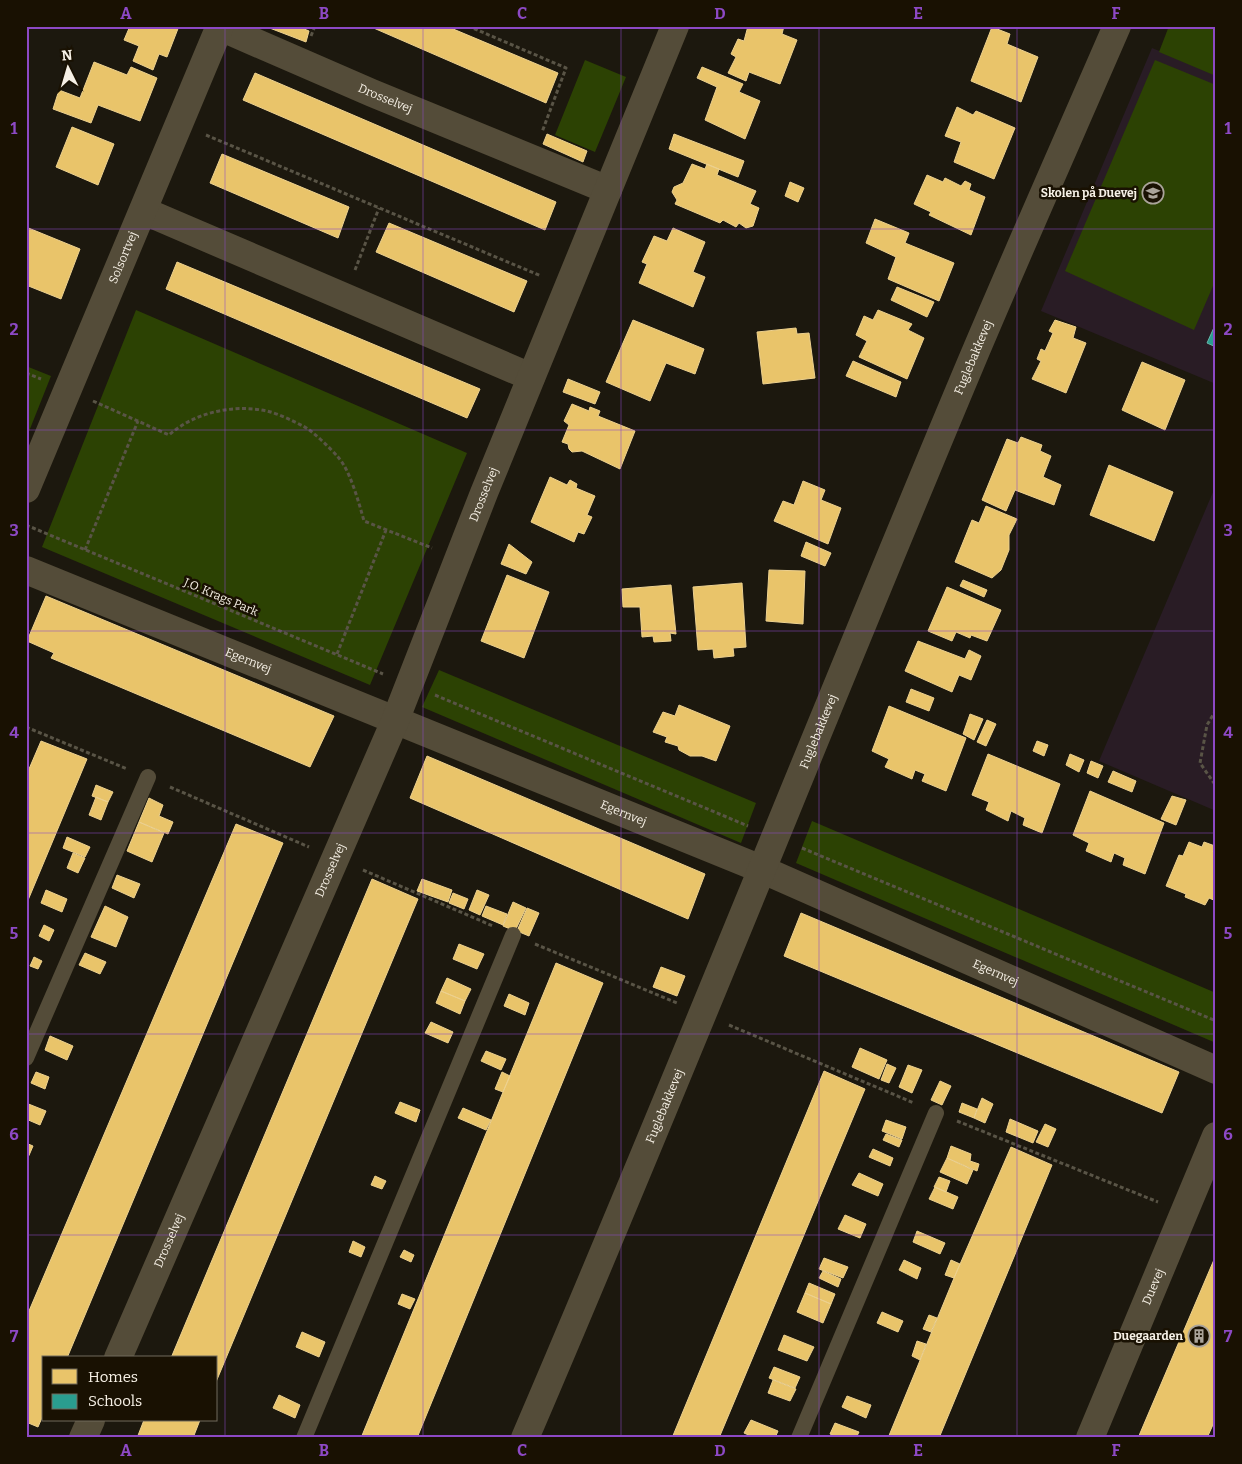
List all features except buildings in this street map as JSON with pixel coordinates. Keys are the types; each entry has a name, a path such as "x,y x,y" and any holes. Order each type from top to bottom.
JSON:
{"street":[{"name":"Drosselvej","path":"119,1356 395,720 531,377 675,26"},
{"name":"Fuglebakkevej","path":"525,1438 615,1228 761,869 971,363 1117,26"},
{"name":"Drosselvej","path":"220,27 372,93 608,190"},
{"name":"Solsortvej","path":"26,489 144,212 220,27"},
{"path":"144,212 531,377"},
{"name":"Egernvej","path":"26,570 761,869 1216,1070"},
{"name":"Duevej","path":"1090,1438 1216,1136"},
{"path":"84,1438 90,1422"}],"lane":[{"path":"26,1058 148,777"},
{"path":"304,1438 513,935"},
{"path":"799,1438 936,1113"}],"path":[{"path":"468,26 566,68 532,159"},
{"path":"180,124 568,288"},
{"path":"343,297 380,208"},
{"path":"68,390 169,435 179,426 207,414 232,409 268,411 305,427 339,458 356,493 364,521 458,559"},
{"path":"85,550 138,421"},
{"name":"J.O. Krags Park","path":"26,525 1216,1020"},
{"path":"336,654 386,530"},
{"path":"1216,710 1207,725 1200,763 1216,786"},
{"path":"26,727 148,777 513,935 936,1113 1184,1212"}],"shaded area":[{"name":"Skolen på Duevej","path":"1152,48 1216,74 1216,384 1041,311"},
{"path":"1216,485 1216,811 1099,761"}],"green space":[{"path":"1169,26 1216,26 1216,76 1159,52"},
{"path":"585,60 626,77 595,152 555,135"},
{"name":"Skolen på Duevej","path":"1155,60 1216,85 1216,279 1194,330 1065,271"},
{"path":"136,310 467,453 370,685 42,547"},
{"path":"26,366 51,376 26,439"},
{"path":"439,670 756,803 741,843 422,707"},
{"path":"812,821 1216,993 1216,1043 796,863"}],"place":[{"name":"Skolen på Duevej","path":"1153,193"},
{"name":"Duegaarden","path":"1199,1336"}]}
